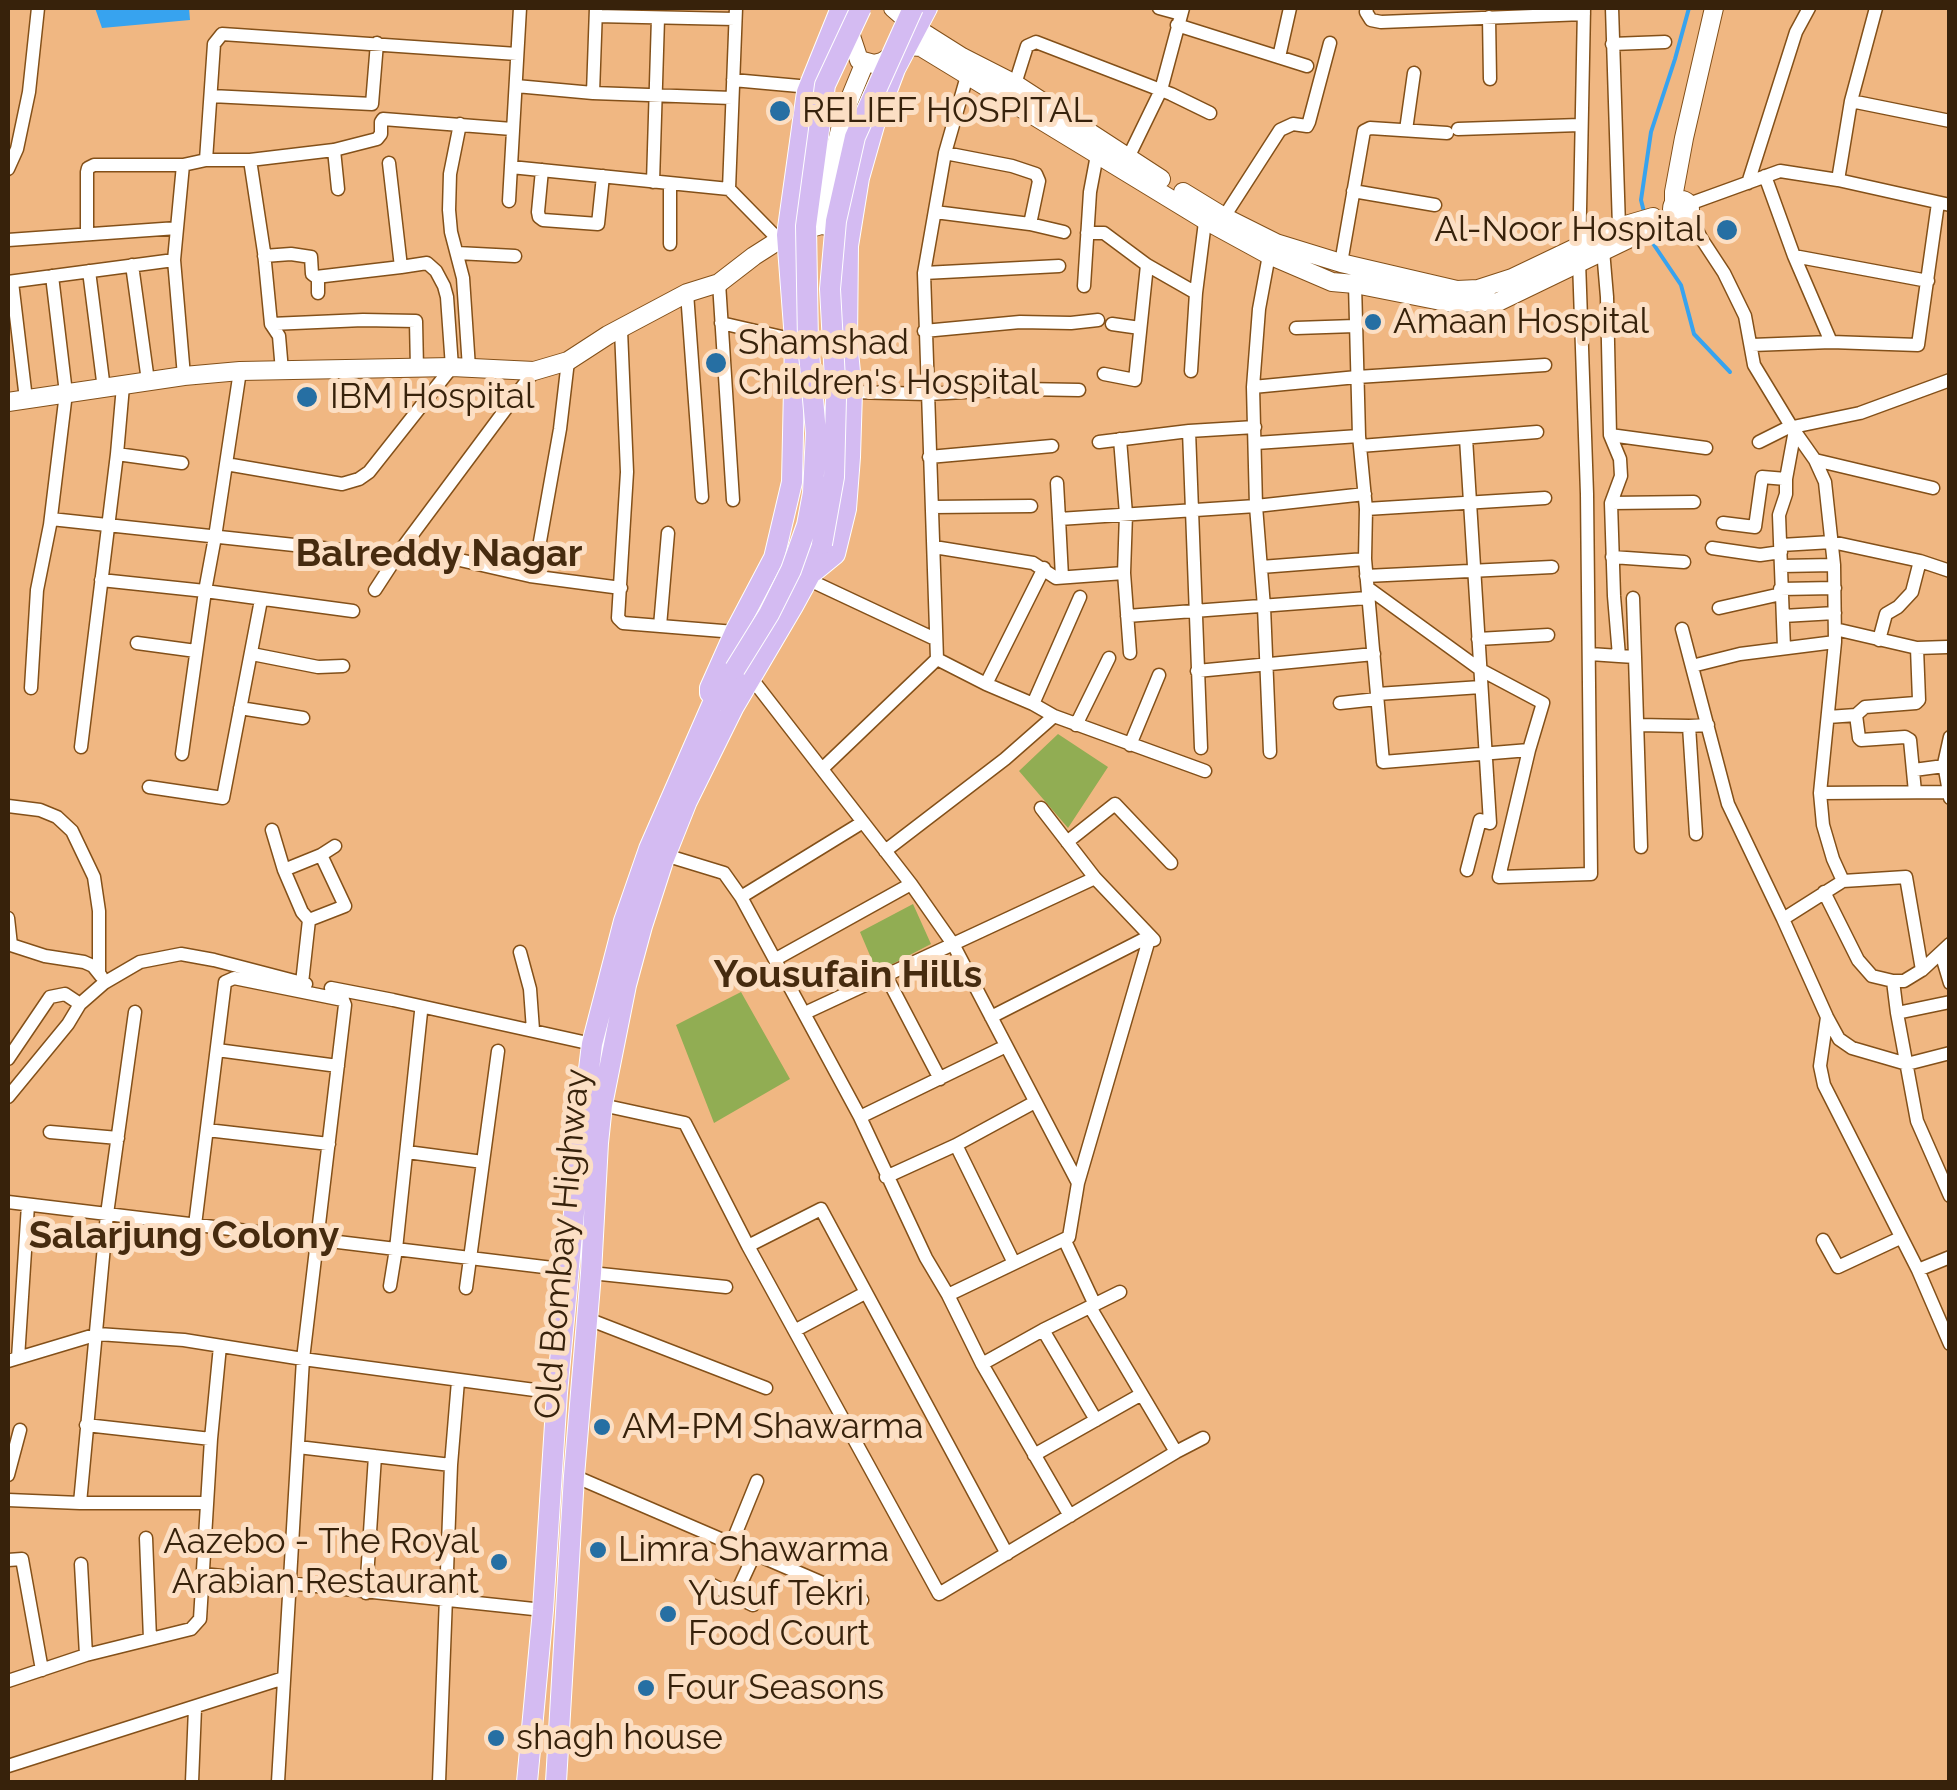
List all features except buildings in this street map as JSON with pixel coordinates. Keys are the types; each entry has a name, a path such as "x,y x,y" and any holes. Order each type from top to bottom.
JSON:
{"main road":[{"path":"712,705 710,688 774,558 792,482 794,340 784,238 808,92 841,8"},
{"path":"712,705 743,674 791,570 807,525 816,432 808,342 806,226 825,85 860,8"},
{"path":"809,576 822,544 834,477 836,398 830,288 838,209 855,137 912,27 927,8"},
{"path":"809,576 835,554 842,532 852,392 848,246 859,178 875,122 912,27"},
{"name":"Old Bombay Highway","path":"556,1782 602,1105 626,986 666,855 694,786 733,708 743,674 809,576"},
{"name":"Old Bombay Highway","path":"526,1782 543,1610 557,1393 592,1044 624,920 649,849 712,705"}],"street":[{"path":"8,170 17,149 29,92 38,8"},
{"path":"509,200 520,8"},
{"path":"841,8 855,52 865,62 882,62 912,27"},
{"path":"893,8 912,27 1015,84 1125,164 1332,282 1451,304 1498,302 1619,227 1647,224"},
{"path":"1159,8 1306,66"},
{"path":"1278,57 1290,8"},
{"path":"1367,8 1371,20 1381,22 1584,11 1579,254 1590,654 1591,874 1499,877 1543,703 1480,670 1367,587"},
{"path":"1612,8 1619,227"},
{"path":"1714,8 1674,192 1680,209 1724,273 1745,316 1754,365 1816,460 1825,482 1834,565 1835,636 1820,793 1833,859 1834,887 1858,960 1872,976 1904,980 1945,948 1950,983"},
{"path":"1748,183 1796,32 1809,8"},
{"path":"1838,180 1852,101 1876,8"},
{"path":"593,93 596,12 658,18 736,13 729,190"},
{"path":"1125,164 1161,90 1180,15"},
{"path":"653,182 658,18"},
{"path":"1488,18 1490,78"},
{"path":"912,27 921,47 1097,155 1125,164"},
{"path":"206,160 214,44 222,34 517,54"},
{"path":"1015,84 1027,46 1036,42 1210,113"},
{"path":"1612,44 1665,42"},
{"path":"211,96 372,104 377,43"},
{"path":"1191,371 1196,292 1212,215 1280,130 1293,124 1307,126 1310,122 1330,44"},
{"path":"820,224 836,141 865,62"},
{"path":"1406,130 1414,73"},
{"path":"822,768 936,659 924,273 945,153 967,76"},
{"path":"733,80 799,86 808,92"},
{"path":"516,86 732,98"},
{"path":"1852,101 1950,121"},
{"path":"86,234 90,166 183,165 334,150 377,138 384,120 512,129"},
{"path":"226,464 342,484 359,480 460,368 463,278 449,210 450,174 460,124"},
{"path":"1341,264 1364,131 1580,126"},
{"path":"334,150 338,189"},
{"path":"945,153 1036,174 1039,181 1030,224"},
{"path":"1084,286 1090,192 1097,155"},
{"path":"250,160 270,324 279,336 282,371"},
{"path":"388,163 401,267"},
{"path":"183,165 174,260 184,376"},
{"path":"511,167 729,190 784,238"},
{"path":"542,170 538,217 559,222 598,224 603,176"},
{"path":"1273,249 1457,290 1478,289 1579,254 1603,250 1680,209 1780,171 1944,204 1918,345 1752,345"},
{"path":"1765,176 1831,342"},
{"path":"670,183 670,244"},
{"path":"1353,191 1436,205"},
{"path":"935,212 1064,232"},
{"path":"174,260 10,282 17,400 240,371 534,371 568,361 608,335 688,294 720,283 784,238 820,224 851,229"},
{"path":"8,240 177,228"},
{"path":"1087,234 1104,233 1147,265 1196,292"},
{"path":"1270,752 1256,506 1254,387 1259,308 1273,249"},
{"path":"1603,250 1610,434 1620,459 1621,476 1611,503 1619,656"},
{"path":"457,253 516,256"},
{"path":"264,256 311,256 312,274 318,277 427,263 444,286 460,368"},
{"path":"1794,256 1928,281"},
{"path":"1104,374 1135,380 1147,265"},
{"path":"132,266 148,381"},
{"path":"924,273 1059,266"},
{"path":"82,746 117,454 114,387 90,271"},
{"path":"31,688 38,590 66,393 52,276"},
{"path":"318,277 318,293"},
{"path":"720,283 732,500"},
{"path":"1355,284 1365,559 1382,762 1529,750"},
{"path":"688,294 702,497"},
{"path":"270,324 416,321 418,369"},
{"path":"924,331 1020,322 1105,322 1140,328"},
{"path":"721,323 794,340"},
{"path":"1296,328 1355,326"},
{"path":"622,330 627,472 619,620 736,632"},
{"path":"534,575 568,361"},
{"path":"1254,387 1357,376 1545,365"},
{"path":"182,754 240,371"},
{"path":"375,590 534,371"},
{"path":"1760,442 1793,428 1860,413 1950,380"},
{"path":"852,392 1079,390"},
{"path":"1100,442 1255,428"},
{"path":"1784,648 1779,515 1786,494 1793,428"},
{"path":"1189,431 1201,748"},
{"path":"1256,444 1537,432"},
{"path":"1610,434 1706,448"},
{"path":"1466,438 1490,823 1480,820 1467,870"},
{"path":"1120,439 1130,653"},
{"path":"930,458 1052,446"},
{"path":"117,454 182,463"},
{"path":"1816,460 1934,488"},
{"path":"1724,523 1755,527 1762,477 1786,479"},
{"path":"1057,484 1062,577"},
{"path":"1059,519 1256,506 1365,494"},
{"path":"1366,510 1544,498"},
{"path":"1611,503 1694,502"},
{"path":"932,507 1030,506"},
{"path":"50,519 216,538 400,551 530,576 621,588"},
{"path":"1741,526 1741,541 1750,549 1834,565"},
{"path":"660,626 668,534"},
{"path":"1712,548 1760,555 1832,542 1950,570"},
{"path":"934,547 1033,562 1052,577 1124,573"},
{"path":"1612,557 1684,562"},
{"path":"1262,567 1365,559"},
{"path":"1879,640 1886,614 1912,592 1920,561"},
{"path":"1127,616 1264,607 1474,570 1552,567"},
{"path":"986,684 1044,568"},
{"path":"809,576 935,639"},
{"path":"101,580 353,611"},
{"path":"1718,608 1781,592 1835,588"},
{"path":"1033,704 1080,596"},
{"path":"1588,596 1614,596"},
{"path":"1633,598 1641,848"},
{"path":"149,786 223,798 261,600"},
{"path":"1783,616 1835,613"},
{"path":"1682,629 1728,804 1839,1039 1852,1048 1906,1064 1950,1053"},
{"path":"1478,639 1548,635"},
{"path":"1692,666 1835,636 1918,648 1947,647"},
{"path":"137,643 196,651"},
{"path":"1828,718 1856,715 1866,707 1916,704 1918,648"},
{"path":"252,654 318,667 343,666"},
{"path":"1197,672 1374,654"},
{"path":"1590,654 1635,658"},
{"path":"1076,726 1109,658"},
{"path":"936,659 1076,726 1205,771"},
{"path":"743,674 822,768 952,944 1078,1183"},
{"path":"1130,745 1159,675"},
{"path":"1340,703 1481,687"},
{"path":"240,708 303,718"},
{"path":"1856,715 1861,740 1905,736 1910,740 1916,792"},
{"path":"885,851 1005,759 1054,716"},
{"path":"1638,725 1708,725"},
{"path":"1690,726 1696,834"},
{"path":"1820,793 1949,795 1944,766 1950,737"},
{"path":"1914,770 1944,766"},
{"path":"1067,842 1115,804 1171,862"},
{"path":"8,806 40,810 72,831 94,877 101,977"},
{"path":"1040,808 1095,878 1152,938"},
{"path":"741,897 863,822"},
{"path":"272,830 284,870 308,920 302,983"},
{"path":"284,870 335,846"},
{"path":"308,920 345,906 321,855"},
{"path":"666,855 724,873 741,897 860,1117 926,1258 982,1364 1070,1516"},
{"path":"1784,919 1834,887 1906,877 1921,964"},
{"path":"805,1013 1095,878"},
{"path":"776,959 911,884"},
{"path":"8,918 9,944 45,956 84,962 101,977"},
{"path":"991,1017 1152,938"},
{"path":"948,1295 1065,1241 1072,1232 1078,1183 1152,938"},
{"path":"520,952 530,989 533,1030"},
{"path":"8,1097 101,977 140,962 181,954 592,1044"},
{"path":"885,974 940,1079"},
{"path":"194,1225 225,982 234,978 342,1000 345,1005 304,1359 278,1782"},
{"path":"1893,981 1917,1121 1950,1196"},
{"path":"8,1059 50,996 65,994 80,1004"},
{"path":"1897,1013 1950,1002"},
{"path":"80,1503 107,1214 135,1012"},
{"path":"390,1286 420,1012"},
{"path":"1827,1018 1820,1066 1824,1085 1918,1270 1950,1344"},
{"path":"860,1117 1006,1046"},
{"path":"217,1050 338,1066"},
{"path":"466,1288 498,1051"},
{"path":"886,1176 956,1145 1034,1102"},
{"path":"602,1105 686,1123 748,1246 939,1594 1203,1438"},
{"path":"206,1130 328,1144"},
{"path":"50,1132 118,1138"},
{"path":"956,1145 1014,1263"},
{"path":"406,1152 482,1162"},
{"path":"8,1202 569,1270"},
{"path":"28,1205 13,1360 98,1334 184,1340 557,1393"},
{"path":"748,1246 821,1210 1007,1554"},
{"path":"1823,1240 1838,1267 1900,1238"},
{"path":"1065,1241 1092,1306 1176,1452"},
{"path":"1918,1270 1950,1257"},
{"path":"591,1274 726,1287"},
{"path":"982,1364 1120,1292"},
{"path":"796,1330 865,1293"},
{"path":"588,1319 766,1388"},
{"path":"1043,1330 1096,1420"},
{"path":"8,1681 191,1629 200,1619 220,1346"},
{"path":"439,1782 451,1464 458,1381"},
{"path":"1034,1455 1140,1395"},
{"path":"86,1425 211,1439"},
{"path":"8,1475 20,1430"},
{"path":"298,1447 451,1464"},
{"path":"366,1593 375,1456"},
{"path":"574,1476 862,1600"},
{"path":"732,1545 756,1481"},
{"path":"8,1500 207,1503"},
{"path":"146,1538 150,1639"},
{"path":"735,1596 754,1554"},
{"path":"8,1560 22,1559 42,1670"},
{"path":"81,1564 86,1656"},
{"path":"203,1574 543,1610"},
{"path":"712,1585 754,1605"},
{"path":"8,1766 284,1678"},
{"path":"192,1782 195,1708"}],"green space":[{"path":"1058,734 1108,767 1068,828 1019,771"},
{"path":"913,904 931,944 877,972 860,932"},
{"path":"741,992 790,1079 714,1123 676,1025"}],"water":[{"path":"95,8 189,8 190,20 102,28"}],"waterway":[{"path":"1645,216 1641,200 1651,132 1689,8"},
{"path":"1650,234 1681,285 1694,334 1730,372"}],"place":[{"name":"RELIEF HOSPITAL","path":"780,111"},
{"name":"Al-Noor Hospital","path":"1727,230"},
{"name":"Amaan Hospital","path":"1373,322"},
{"name":"Shamshad Children's Hospital","path":"716,363"},
{"name":"IBM Hospital","path":"307,397"},
{"name":"AM-PM Shawarma","path":"602,1427"},
{"name":"Limra Shawarma","path":"598,1550"},
{"name":"Aazebo - The Royal Arabian Restaurant","path":"499,1562"},
{"name":"Yusuf Tekri Food Court","path":"668,1614"},
{"name":"Four Seasons","path":"646,1688"},
{"name":"shagh house","path":"496,1738"}],"district":[{"name":"Balreddy Nagar","path":"439,555"},
{"name":"Yousufain Hills","path":"848,976"},
{"name":"Salarjung Colony","path":"184,1237"}]}
